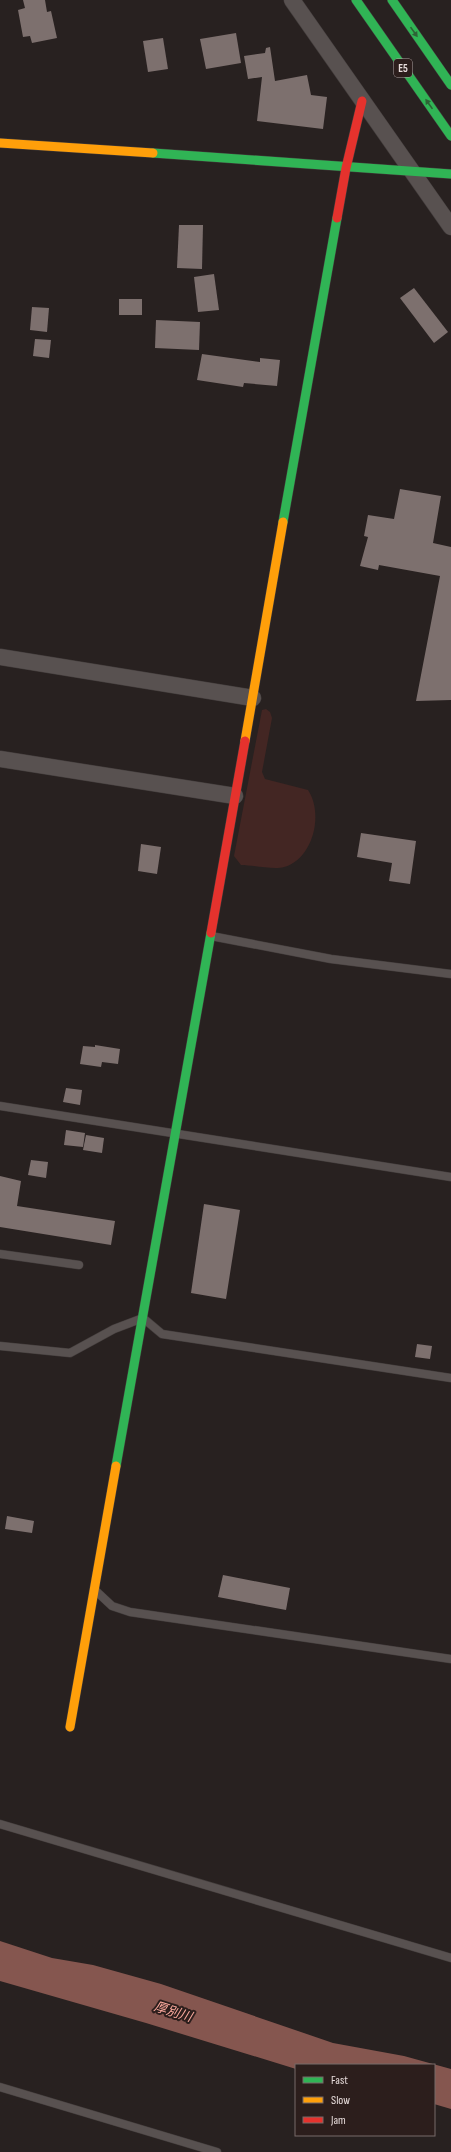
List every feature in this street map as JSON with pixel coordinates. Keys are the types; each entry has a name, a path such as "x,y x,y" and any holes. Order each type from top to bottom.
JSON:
{"main road":[{"name":"E5","path":"356,0 451,136"},
{"name":"E5","path":"392,0 451,85"},
{"path":"70,1727 346,168 362,101"},
{"path":"0,144 451,174"}],"street":[{"path":"292,0 451,227"},
{"path":"0,657 253,698"},
{"path":"0,759 235,796"}],"lane":[{"path":"210,936 332,959 451,974"},
{"path":"0,1106 176,1132 451,1176"},
{"path":"0,1254 79,1265"},
{"path":"0,1346 70,1353 114,1329 143,1318 162,1334 451,1378"},
{"path":"94,1590 112,1606 130,1612 451,1659"},
{"path":"0,1824 451,1958"},
{"path":"0,2087 216,2152"}],"shaded area":[{"path":"266,709 270,712 272,718 262,772 265,779 308,790 313,800 315,811 315,823 309,845 302,855 294,862 280,868 241,865 234,856 262,710"}],"water":[{"name":"厚別川","path":"0,1941 52,1958 93,1965 161,1984 333,2043 404,2056 433,2064 295,2064 295,2069 146,2023 0,1981"},
{"path":"435,2065 451,2069 451,2109 435,2104"}],"building":[{"path":"23,0 45,0 47,12 51,11 57,38 32,43 30,36 23,37 18,10 25,8"},
{"path":"236,33 241,63 206,69 200,39"},
{"path":"163,38 168,69 148,72 143,41"},
{"path":"270,47 275,81 307,75 311,95 327,97 323,129 257,121 262,77 248,79 244,56 265,53 266,48"},
{"path":"179,225 203,225 202,269 177,268"},
{"path":"214,274 219,310 198,312 194,277"},
{"path":"414,288 448,332 434,343 400,298"},
{"path":"119,299 142,299 142,315 119,315"},
{"path":"32,307 49,308 47,332 30,330"},
{"path":"156,320 200,322 199,350 155,348"},
{"path":"35,339 51,340 49,358 33,356"},
{"path":"202,354 260,362 260,358 280,360 277,386 244,383 243,387 197,380"},
{"path":"400,489 441,496 433,543 451,547 451,700 416,701 440,576 379,565 378,570 360,566 368,537 364,536 368,515 394,519"},
{"path":"361,833 416,841 410,884 389,881 392,863 357,857"},
{"path":"141,844 161,847 157,874 138,871"},
{"path":"95,1045 120,1049 118,1064 102,1062 101,1067 80,1064 83,1046 95,1047"},
{"path":"66,1088 82,1090 80,1105 63,1102"},
{"path":"66,1130 85,1133 83,1147 64,1145"},
{"path":"86,1135 104,1138 102,1153 83,1150"},
{"path":"31,1160 48,1162 46,1178 28,1175"},
{"path":"0,1176 21,1181 17,1206 115,1221 111,1245 0,1227"},
{"path":"204,1204 240,1210 226,1299 191,1293"},
{"path":"417,1344 432,1346 430,1359 415,1357"},
{"path":"7,1516 34,1521 32,1533 5,1529"},
{"path":"223,1575 290,1588 286,1610 218,1597"}],"traffic: fast":[{"path":"356,0 451,136"},
{"path":"392,0 451,85"},
{"path":"153,153 451,174"},
{"path":"283,522 337,218"},
{"path":"116,1466 211,933"}],"traffic: slow":[{"path":"0,143 153,153"},
{"path":"245,741 283,522"},
{"path":"70,1727 116,1466"}],"traffic: jam":[{"path":"337,218 346,168 362,101"},
{"path":"211,933 245,741"}]}
